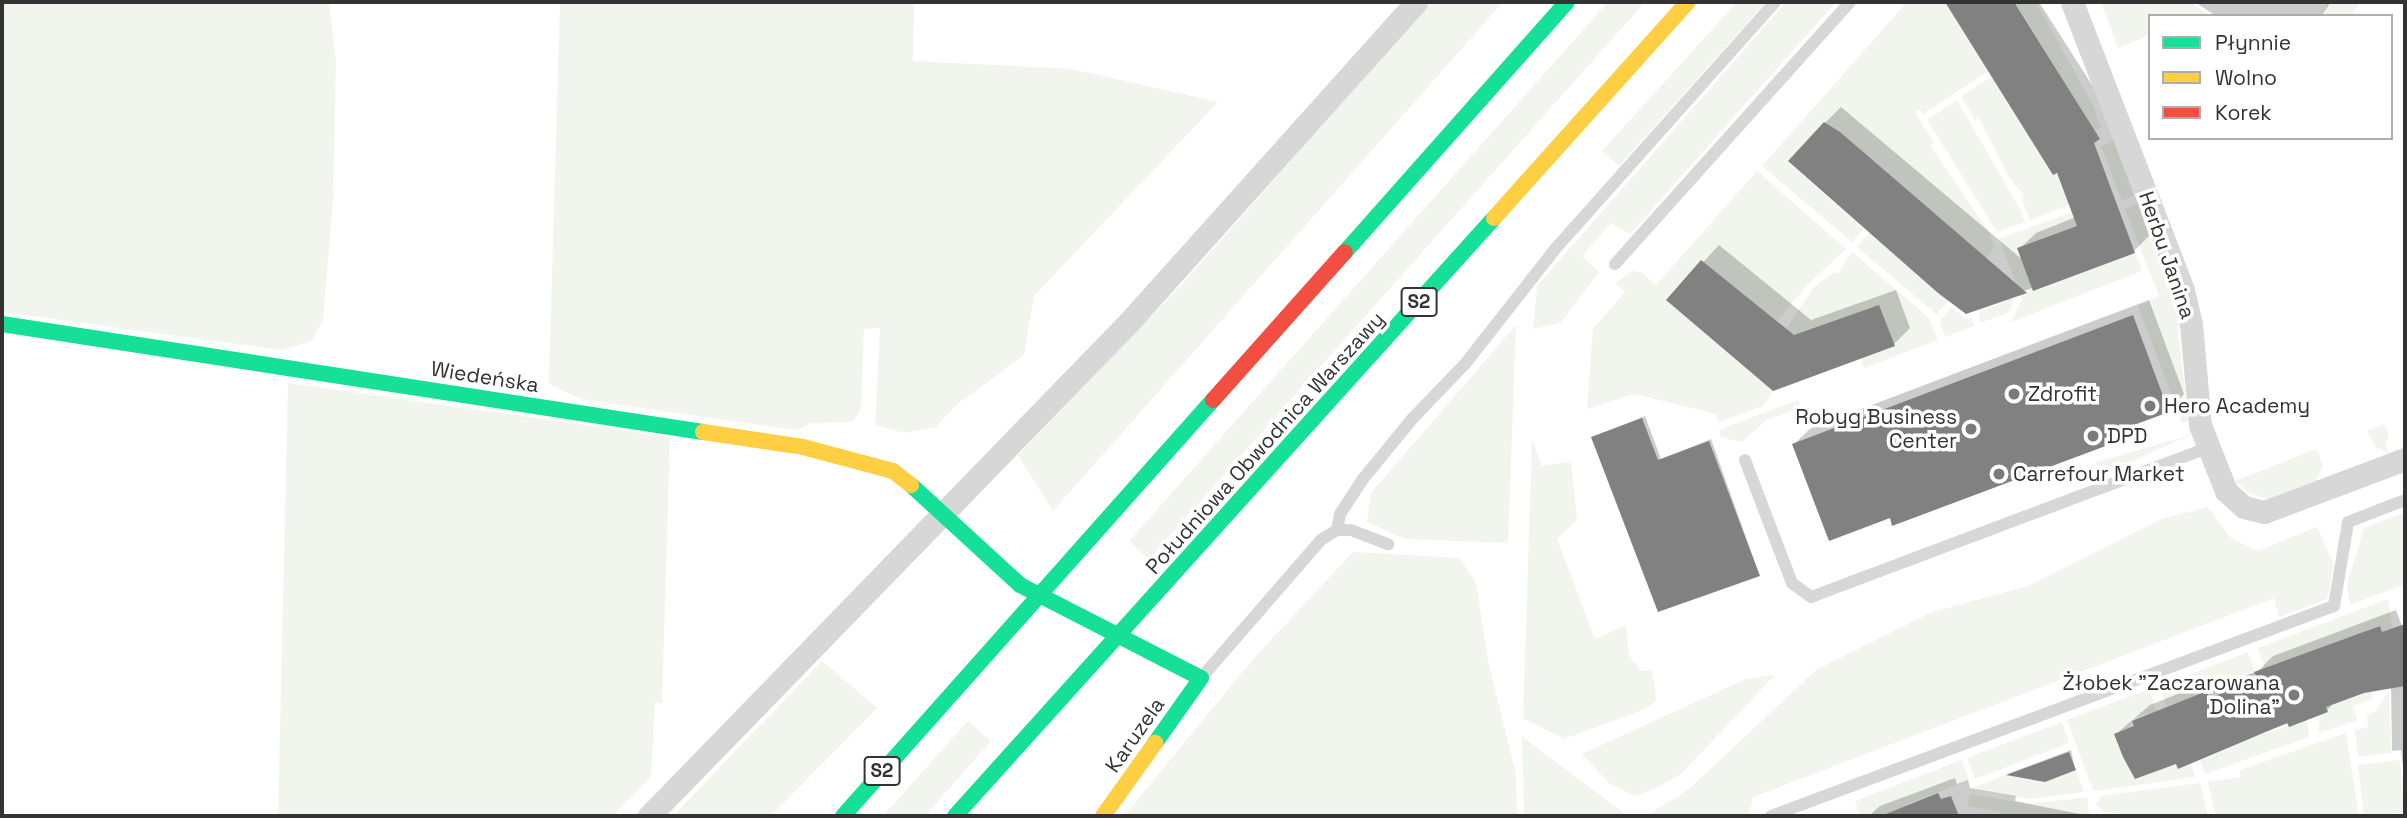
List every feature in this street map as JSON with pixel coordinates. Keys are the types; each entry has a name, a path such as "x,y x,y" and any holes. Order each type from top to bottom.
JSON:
{"main road":[{"name":"S2","path":"843,816 1567,2"},
{"name":"Południowa Obwodnica Warszawy","path":"955,816 1688,2"},
{"name":"Wiedeńska","path":"2,324 803,447 893,471 946,513 1020,585 1201,678"},
{"name":"Karuzela","path":"1103,816 1201,678"},
{"path":"833,800 922,726"}],"street":[{"path":"649,816 1146,304 1416,2"},
{"name":"Herbu Janina","path":"2072,2 2183,290 2191,324 2200,425 2226,491 2244,508 2264,512 2405,459"}],"lane":[{"path":"1337,530 1340,514 1363,479 1413,418 1465,364 1556,248 1775,2"},
{"path":"1615,264 1850,2"},
{"path":"1745,460 1792,583 1803,594 1819,597 2207,448"},
{"path":"1771,816 2334,606 2347,523 2405,500"},
{"path":"1201,678 1321,540 1337,530 1367,534 1388,544"}],"shaded area":[{"path":"2,2 329,2 336,62 333,199 323,321 311,341 281,350 2,312"},
{"path":"560,2 914,2 913,61 1072,69 1218,102 1034,296 1024,355 956,405 936,427 905,433 875,425 880,328 864,329 861,409 853,422 812,423 796,430 581,399 549,384"},
{"path":"1430,2 1503,2 1053,511 1018,455 1185,281"},
{"path":"1608,2 1645,2 1149,559 1129,541"},
{"path":"1737,2 1766,2 1619,166 1602,151"},
{"path":"1786,2 1836,2 1630,234 1611,223 1582,256 1599,272 1560,323 1533,329 1537,286"},
{"path":"1907,2 1945,2 1989,71 1923,114 1920,109 1915,112 1934,143 1930,145 1989,232 1995,247 1986,258 1824,122 1788,162 1863,229 1852,242 1762,166"},
{"path":"2015,2 2036,2 2093,105 2101,128 2095,131"},
{"path":"2101,2 2190,2 2207,14 2148,14 2148,36 2118,48"},
{"path":"2328,2 2360,2 2352,14 2320,14"},
{"path":"1994,75 2068,193 2069,205 2030,220 2021,198 2024,195 2010,179 1979,118 1975,120 1961,96"},
{"path":"1957,100 2025,222 1997,232 1927,120"},
{"path":"2114,141 2134,196 2122,201 2101,146"},
{"path":"1757,171 1846,249 1807,285 1777,321 1701,260 1666,299 1773,391 1763,406 1719,422 1716,414 1634,394 1587,409 1593,329 1625,292 1616,283 1631,271 1641,272 1656,285"},
{"path":"2137,203 2176,308 2188,421 2182,423 2138,306 2159,296 2125,209"},
{"path":"2072,212 2077,226 2063,231 2136,253 2142,271 2011,322 2022,299 1999,239"},
{"path":"1870,232 1949,300 1936,314 1857,247"},
{"path":"1852,252 1929,318 1938,340 1864,368 1860,358 1894,345 1879,306 1793,335 1786,329 1814,287 1835,272 1838,274"},
{"path":"2009,282 2014,301 2008,313 1980,323 1979,312 2007,301 2001,285"},
{"path":"1952,307 1964,318 1972,317 1974,326 1945,337 1940,321"},
{"path":"1516,325 1508,543 1405,539 1367,522 1371,493"},
{"path":"288,383 670,437 662,703 655,702 651,776 613,816 278,816"},
{"path":"1798,400 1801,408 1766,420 1742,442 1721,437 1719,430"},
{"path":"2384,424 2389,437 2385,444 2389,453 2376,448 2367,431"},
{"path":"2191,435 2145,455 2102,478 2096,462"},
{"path":"1532,440 1542,466 1571,461 1577,520 1557,539 1595,639 1626,625 1629,655 1641,671 1652,671 1655,690 1656,701 1645,709 1564,739 1523,718"},
{"path":"2317,449 2323,465 2316,481 2267,499 2249,493 2235,481"},
{"path":"2208,507 2231,538 2258,551 2317,527 2334,565 2327,599 2279,617 2274,598 1753,797 1748,816 1646,816 1688,790 1816,670 1932,612 2029,586 2161,519"},
{"path":"2405,512 2405,584 2350,605 2347,585 2364,528"},
{"path":"1353,552 1459,558 1476,582 1488,661 1516,774 1517,816 1124,816 1254,658"},
{"path":"2388,599 2393,629 2382,632 2379,625 2365,631 2368,638 2355,635 2265,668 2258,648"},
{"path":"2248,652 2258,680 2209,698 2206,691 2191,697 2193,704 2175,711 2172,705 2167,707 2159,686"},
{"path":"822,661 877,708 771,816 673,816"},
{"path":"1775,675 1681,774 1656,788 1635,796 1610,784 1582,754 1746,679"},
{"path":"2373,688 2372,699 2353,706 2357,720 2319,733 2319,715 2328,712 2326,707"},
{"path":"2149,689 2159,717 2150,721 2147,713 2132,719 2126,756 2135,779 2176,764 2178,769 2191,764 2195,777 2093,791 2067,720"},
{"path":"2389,691 2391,753 2358,757 2355,730 2368,727 2367,714 2375,712"},
{"path":"2307,720 2309,737 2205,774 2200,760 2217,754 2216,750"},
{"path":"968,721 991,741 925,816 883,816"},
{"path":"2062,722 2069,743 1975,779 1967,758"},
{"path":"2346,733 2359,816 2216,816 2208,782 2240,777 2240,770"},
{"path":"1522,736 1550,758 1628,816 1524,816"},
{"path":"1962,760 1969,780 1908,804 1911,811 1898,816 1860,816 1855,801"},
{"path":"2400,760 2405,813 2364,816 2358,765"},
{"path":"2076,770 2084,792 2027,799 1972,788 2013,772 2015,777 2045,782"},
{"path":"2200,783 2208,816 2132,816 2102,811 2096,804 2101,796"},
{"path":"1970,794 2028,804 2087,797 2089,815 2000,816 2001,812 1968,806"}],"building":[{"path":"1945,2 2014,2 2100,139 2094,143 2135,253 2033,291 2017,248 2077,226 2057,173 2053,175"},
{"path":"1824,122 1840,132 2027,293 1966,314 1938,293 1788,161"},
{"path":"1701,260 1794,335 1879,305 1895,346 1773,391 1666,300"},
{"name":"Robyg Business Center","path":"2133,315 2169,412 2107,435 2111,444 1892,526 1890,518 1829,541 1792,444"},
{"path":"1642,418 1658,460 1709,441 1760,576 1658,612 1591,437"},
{"path":"2405,624 2405,686 2364,693 2326,707 2328,712 2289,727 2287,723 2178,769 2176,764 2135,779 2123,757 2114,734 2134,726 2132,721 2207,691 2209,698 2258,680 2254,672 2380,626 2382,632"},
{"path":"2069,752 2076,770 2045,782 2006,775"},
{"path":"1938,793 1941,799 1951,796 1959,816 1881,816"}],"traffic: fast":[{"path":"1345,252 1567,2"},
{"path":"955,816 1494,218"},
{"path":"2,324 703,432"},
{"path":"843,816 1213,400"},
{"path":"911,485 1020,585 1201,678 1155,743"}],"traffic: slow":[{"path":"1494,218 1688,2"},
{"path":"703,432 803,447 893,471 911,485"},
{"path":"1103,816 1155,743"}],"traffic: jam":[{"path":"1213,400 1345,252"}],"place":[{"name":"Zdrofit","path":"2014,394"},
{"name":"Hero Academy","path":"2150,406"},
{"name":"Robyg Business Center","path":"1971,429"},
{"name":"DPD","path":"2093,436"},
{"name":"Carrefour Market","path":"1999,474"},
{"name":"Żłobek \"Zaczarowana Dolina\"","path":"2294,695"}]}
